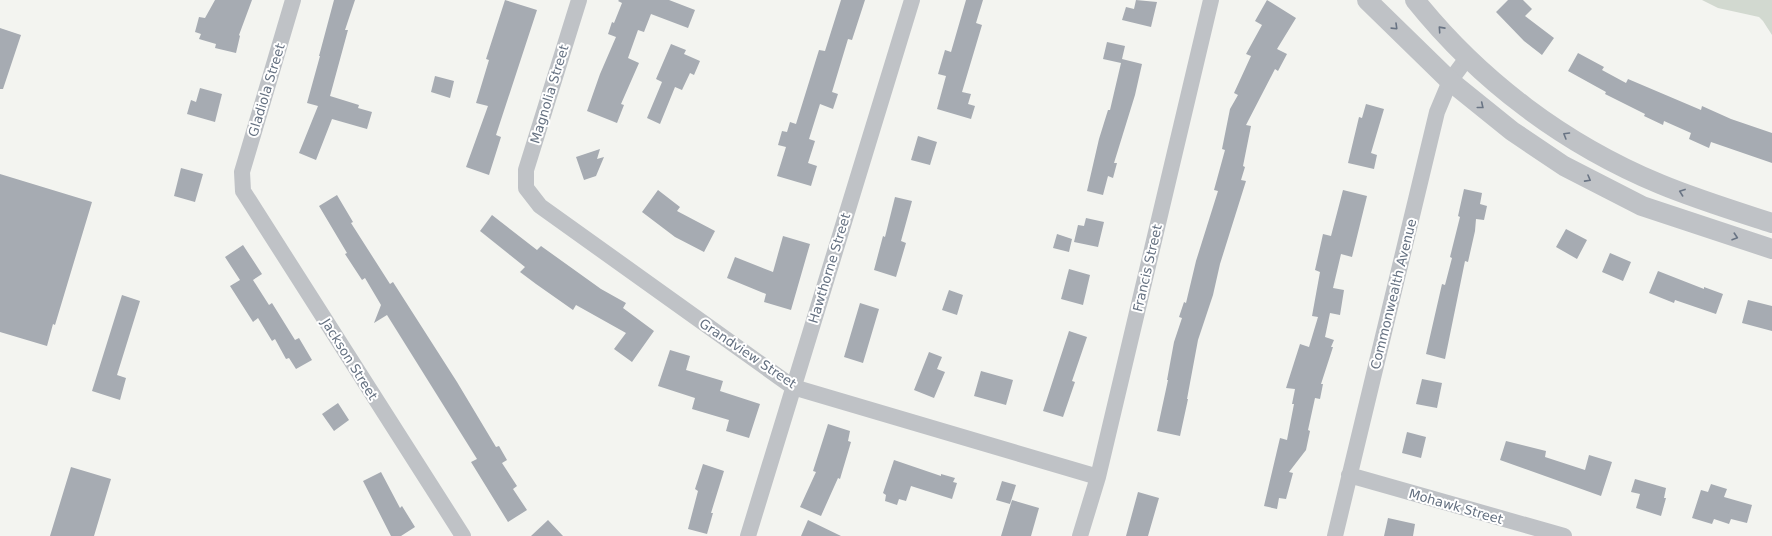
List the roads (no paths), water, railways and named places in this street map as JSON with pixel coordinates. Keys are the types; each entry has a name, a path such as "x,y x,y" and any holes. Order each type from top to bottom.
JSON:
{"street":[{"name":"Gladiola Street","path":"242,180 242,172 294,0"},
{"name":"Magnolia Street","path":"526,188 526,170 578,0"},
{"name":"Hawthorne Street","path":"748,536 912,0"},
{"name":"Francis Street","path":"1080,536 1098,477 1211,0"},
{"path":"1367,0 1450,81 1512,131 1564,166 1642,206 1772,249"},
{"path":"1415,0 1467,58 1528,110 1562,133 1625,168 1660,184 1772,222"},
{"name":"Commonwealth Avenue","path":"1335,536 1437,112 1450,81 1467,58"},
{"name":"Jackson Street","path":"242,180 243,191 463,536"},
{"name":"Grandview Street","path":"526,188 540,206 793,387 1098,477"},
{"path":"1702,227 1711,202"},
{"name":"Mohawk Street","path":"1349,475 1564,536"}]}
